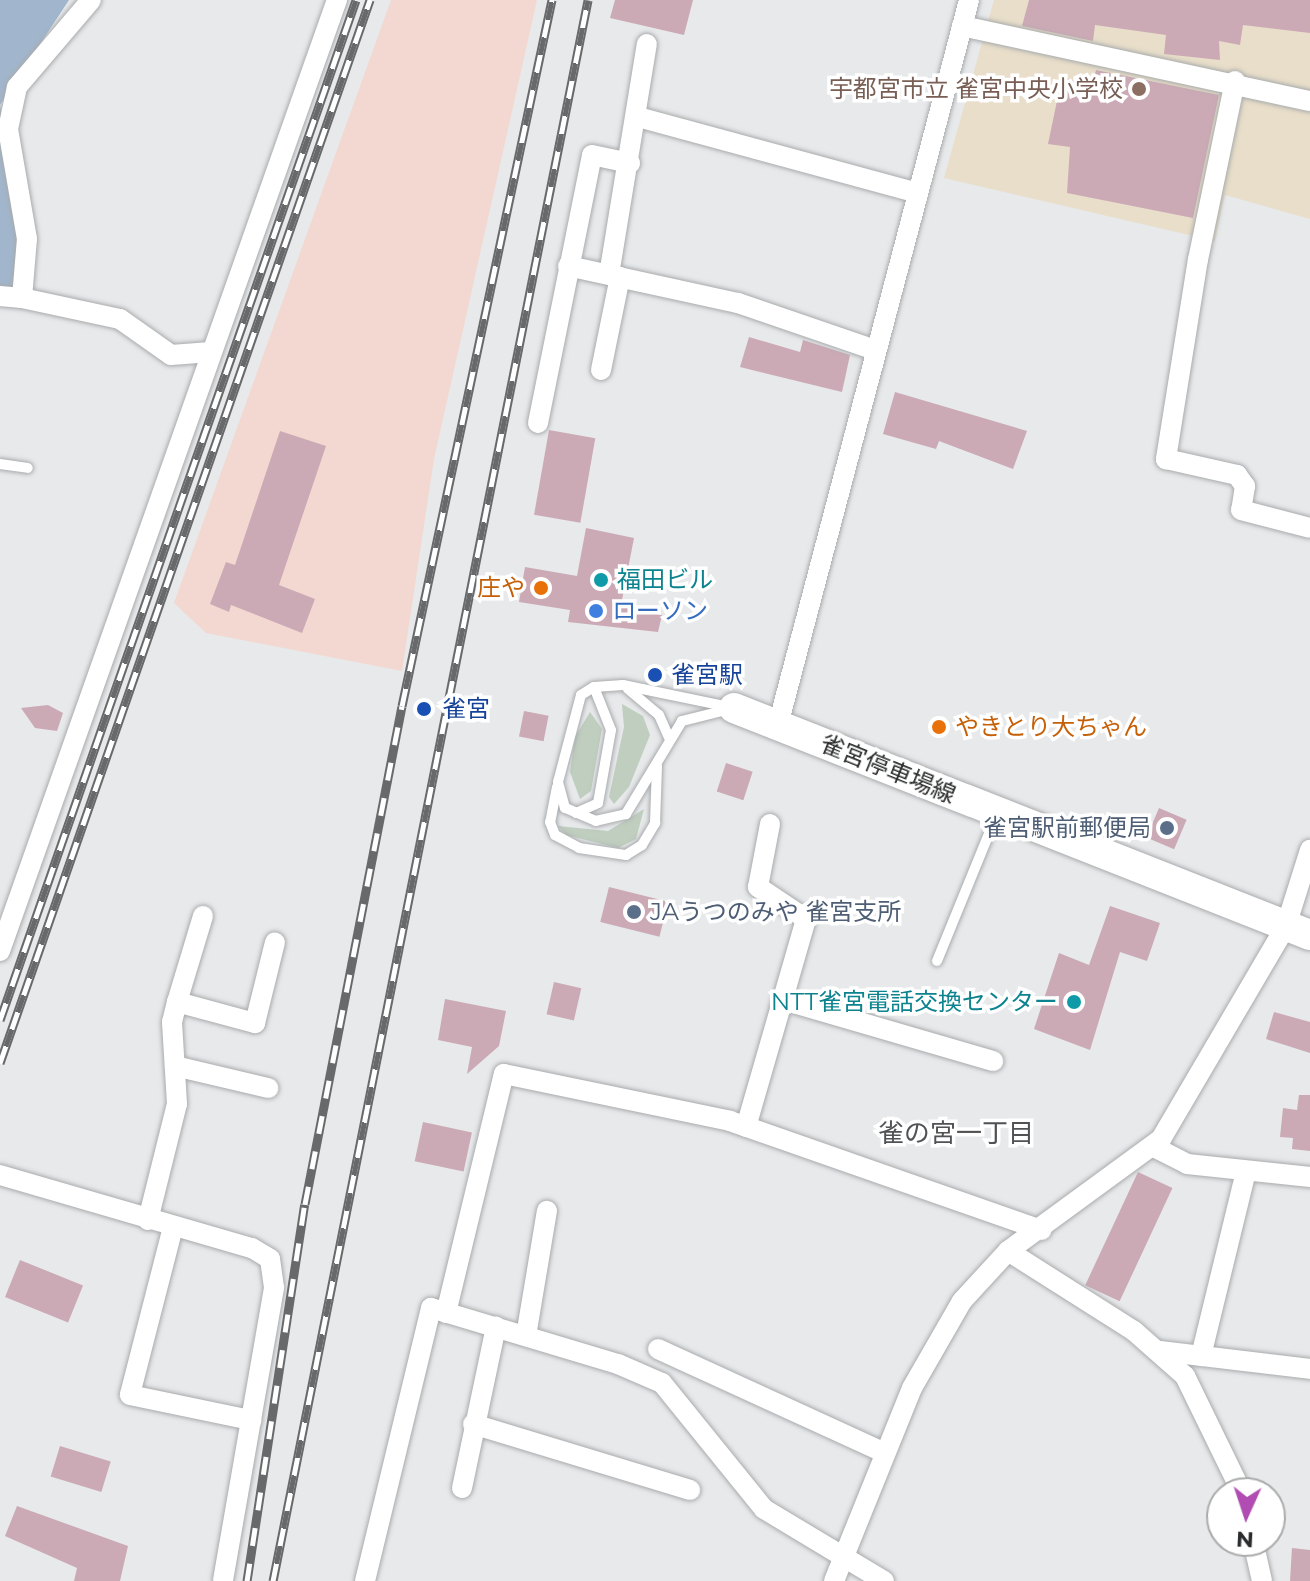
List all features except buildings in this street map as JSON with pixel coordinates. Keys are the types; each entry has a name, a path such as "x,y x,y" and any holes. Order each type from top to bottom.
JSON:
{"main road":[{"name":"雀宮停車場線","path":"734,708 1298,931"}],"street":[{"path":"22,298 27,239 8,129 17,87 91,0"},
{"path":"0,951 337,0"},
{"path":"778,725 969,0"},
{"path":"962,26 1235,81 1310,101"},
{"path":"601,370 647,44"},
{"path":"1235,81 1198,259 1166,459 1237,475 1245,486 1241,510 1310,528"},
{"path":"638,117 918,193"},
{"path":"538,423 592,155 630,163"},
{"path":"568,266 738,303 875,350"},
{"path":"0,296 120,319 171,355 211,352"},
{"path":"746,1127 806,919 758,887 770,824"},
{"path":"834,1581 883,1452 962,1301 1008,1251 1042,1230 1152,1146 1298,931 1310,850"},
{"path":"148,1220 177,1104 177,1002 203,916"},
{"path":"177,1002 255,1023 275,942"},
{"path":"783,1000 993,1061"},
{"path":"175,1066 268,1088"},
{"path":"446,1313 504,1074 746,1127 1042,1230"},
{"path":"1152,1146 1187,1164 1310,1177"},
{"path":"1201,1356 1246,1172"},
{"path":"0,1175 252,1248 270,1259 274,1288 223,1581"},
{"path":"526,1336 547,1211"},
{"path":"173,1227 130,1395 251,1420"},
{"path":"1008,1251 1160,1351 1185,1376 1234,1477"},
{"path":"365,1581 431,1308 526,1336 662,1383 764,1509 842,1561 884,1581"},
{"path":"462,1488 473,1424 496,1327"},
{"path":"658,1349 883,1452"},
{"path":"1160,1351 1310,1369"},
{"path":"473,1424 690,1490"},
{"path":"1257,1557 1262,1581"}],"lane":[{"path":"0,464 28,468"},
{"path":"623,685 659,715 669,737"},
{"path":"657,764 655,823 642,845 626,855 579,848 555,835 550,822 574,707 594,687 623,685 734,708"},
{"path":"576,813 598,803 611,730 594,687"},
{"path":"558,782 565,808 613,821 626,814 657,764 669,737 692,717 734,708"},
{"path":"937,961 998,812"}],"shaded area":[{"path":"391,0 537,0 434,459 402,671 206,633 174,603"},
{"name":"宇都宮市立 雀宮中央小学校","path":"994,0 1310,0 1310,219 1225,195 1215,241 944,178"}],"green space":[{"path":"622,704 643,716 650,735 629,787 614,804 609,797 624,727"},
{"path":"590,712 602,729 591,791 580,799 570,772 575,737"},
{"path":"644,809 636,839 618,848 566,835 558,826 608,831"}],"water":[{"path":"0,0 69,0 0,105"},
{"path":"0,105 20,237 13,289 0,287"}],"railway":[{"path":"0,1020 356,0"},
{"path":"0,1063 370,0"},
{"path":"247,1581 305,1204 402,706 552,0"},
{"path":"273,1581 588,0"}],"place":[{"name":"宇都宮市立 雀宮中央小学校","path":"1139,89"},
{"name":"福田ビル","path":"601,580"},
{"name":"庄や","path":"541,588"},
{"name":"ローソン","path":"596,611"},
{"name":"雀宮駅","path":"655,675"},
{"name":"雀宮","path":"424,709"},
{"name":"やきとり大ちゃん","path":"939,727"},
{"name":"雀宮駅前郵便局","path":"1167,828"},
{"name":"JAうつのみや 雀宮支所","path":"634,912"},
{"name":"NTT雀宮電話交換センター","path":"1074,1002"}],"district":[{"name":"雀の宮一丁目","path":"956,1134"}]}
